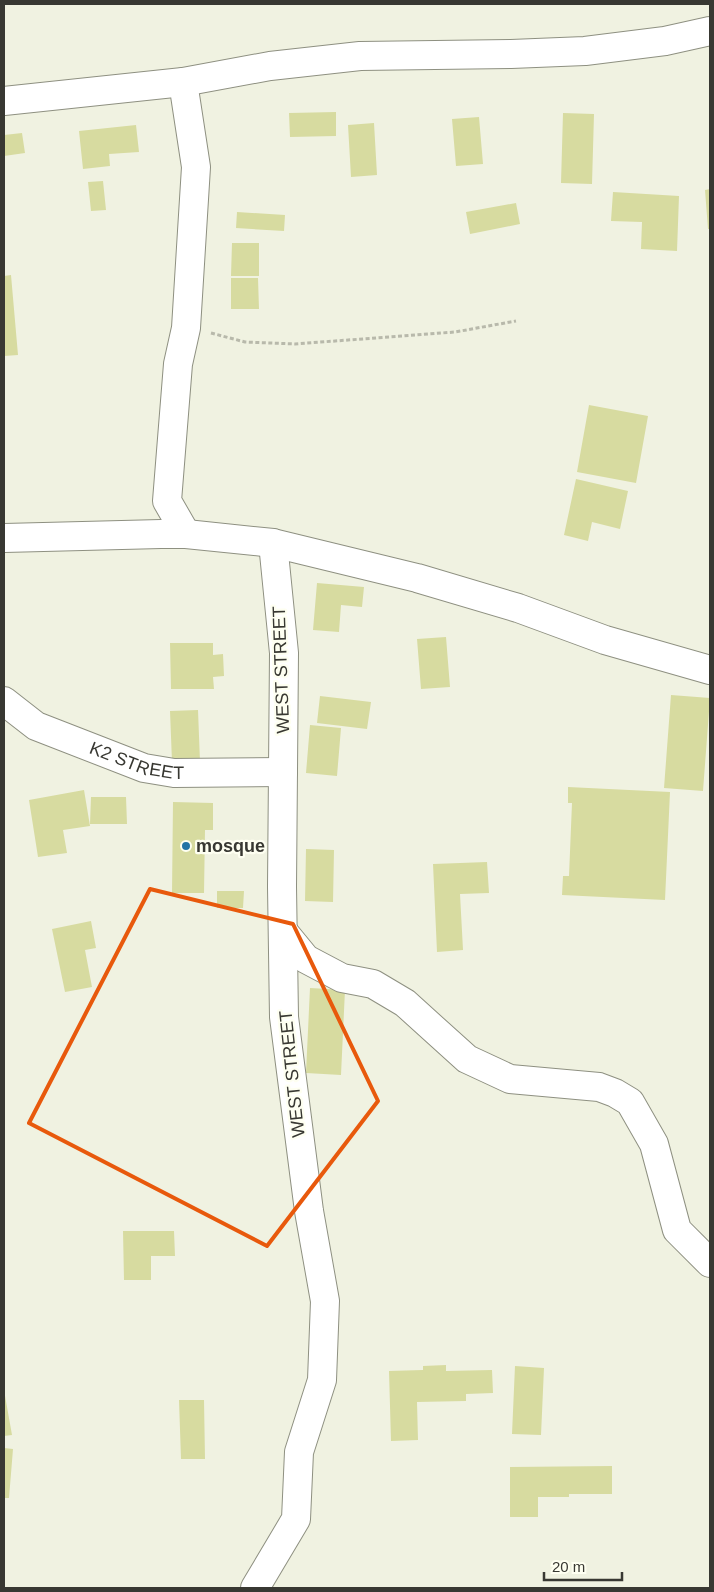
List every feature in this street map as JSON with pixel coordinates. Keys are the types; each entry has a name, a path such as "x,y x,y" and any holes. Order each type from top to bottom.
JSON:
{"street":[{"path":"4,101 183,82 270,66 360,56 584,51 665,41 710,30"},
{"path":"141,534 167,502 178,364 186,328 196,167 183,82"},
{"path":"167,502 186,534"},
{"path":"4,538 186,534 273,544 426,581 518,608 605,640 710,670"},
{"name":"WEST STREET","path":"255,1588 296,1519 299,1452 322,1380 325,1301 309,1212 284,1016 282,887 284,653 273,544"},
{"name":"K2 STREET","path":"4,701 36,726 144,768 174,773 283,772"},
{"path":"283,931 306,959 342,978 374,984 399,999 467,1059 510,1079 599,1087 615,1093 630,1102 654,1144 677,1230 710,1263"}],"path":[{"path":"186,328 244,342 295,344 455,332 516,321"}],"highlighted area":[{"path":"150,889 293,924 378,1101 267,1246 29,1123"}],"building":[{"path":"336,112 336,136 290,137 289,113"},
{"path":"563,113 594,114 592,184 561,183"},
{"path":"479,117 483,164 456,166 452,119"},
{"path":"374,123 377,175 351,177 348,125"},
{"path":"136,125 139,152 109,154 110,166 83,169 79,131"},
{"path":"22,133 25,153 4,156 4,135"},
{"path":"103,181 106,210 91,211 88,182"},
{"path":"710,189 710,229 708,229 705,190"},
{"path":"613,192 679,196 677,251 641,249 642,222 611,221"},
{"path":"516,203 520,224 470,234 466,212"},
{"path":"237,212 285,215 284,231 236,228"},
{"path":"232,243 259,243 259,276 231,276"},
{"path":"11,275 18,355 4,356 4,276"},
{"path":"231,278 258,278 259,309 231,309"},
{"path":"589,405 648,416 636,483 577,472"},
{"path":"576,479 628,491 620,529 592,522 588,541 564,535"},
{"path":"317,583 364,587 362,607 341,605 339,632 313,630"},
{"path":"446,637 450,687 421,689 417,639"},
{"path":"170,643 213,643 213,655 223,654 224,676 213,677 214,689 171,689"},
{"path":"671,695 710,698 703,791 664,788"},
{"path":"320,696 371,702 367,729 317,723"},
{"path":"198,710 200,762 172,762 170,711"},
{"path":"310,725 341,728 337,776 306,773"},
{"path":"568,787 670,792 665,900 562,895 563,876 569,876 572,803 568,803"},
{"path":"84,790 90,826 63,830 67,853 38,857 29,800"},
{"path":"91,797 126,797 127,824 90,824"},
{"path":"173,802 213,803 213,830 205,830 204,893 172,893"},
{"path":"306,849 334,850 333,902 305,901"},
{"path":"487,862 489,893 460,894 463,950 437,952 433,864"},
{"path":"217,891 244,891 243,908 217,908"},
{"path":"91,921 96,948 85,950 92,987 65,992 52,929"},
{"path":"310,988 345,990 341,1075 306,1073"},
{"path":"123,1231 174,1231 175,1256 151,1256 151,1280 124,1280"},
{"path":"446,1365 446,1371 492,1370 493,1393 466,1394 466,1401 417,1402 418,1440 391,1441 389,1371 423,1370 423,1366"},
{"path":"515,1366 544,1368 541,1435 512,1434"},
{"path":"4,1390 12,1435 4,1436"},
{"path":"179,1400 204,1400 205,1459 181,1459"},
{"path":"4,1448 13,1449 9,1498 4,1498"},
{"path":"612,1466 612,1494 569,1494 569,1497 538,1497 538,1517 510,1517 510,1467"}],"place":[{"name":"mosque","path":"186,846"}]}
